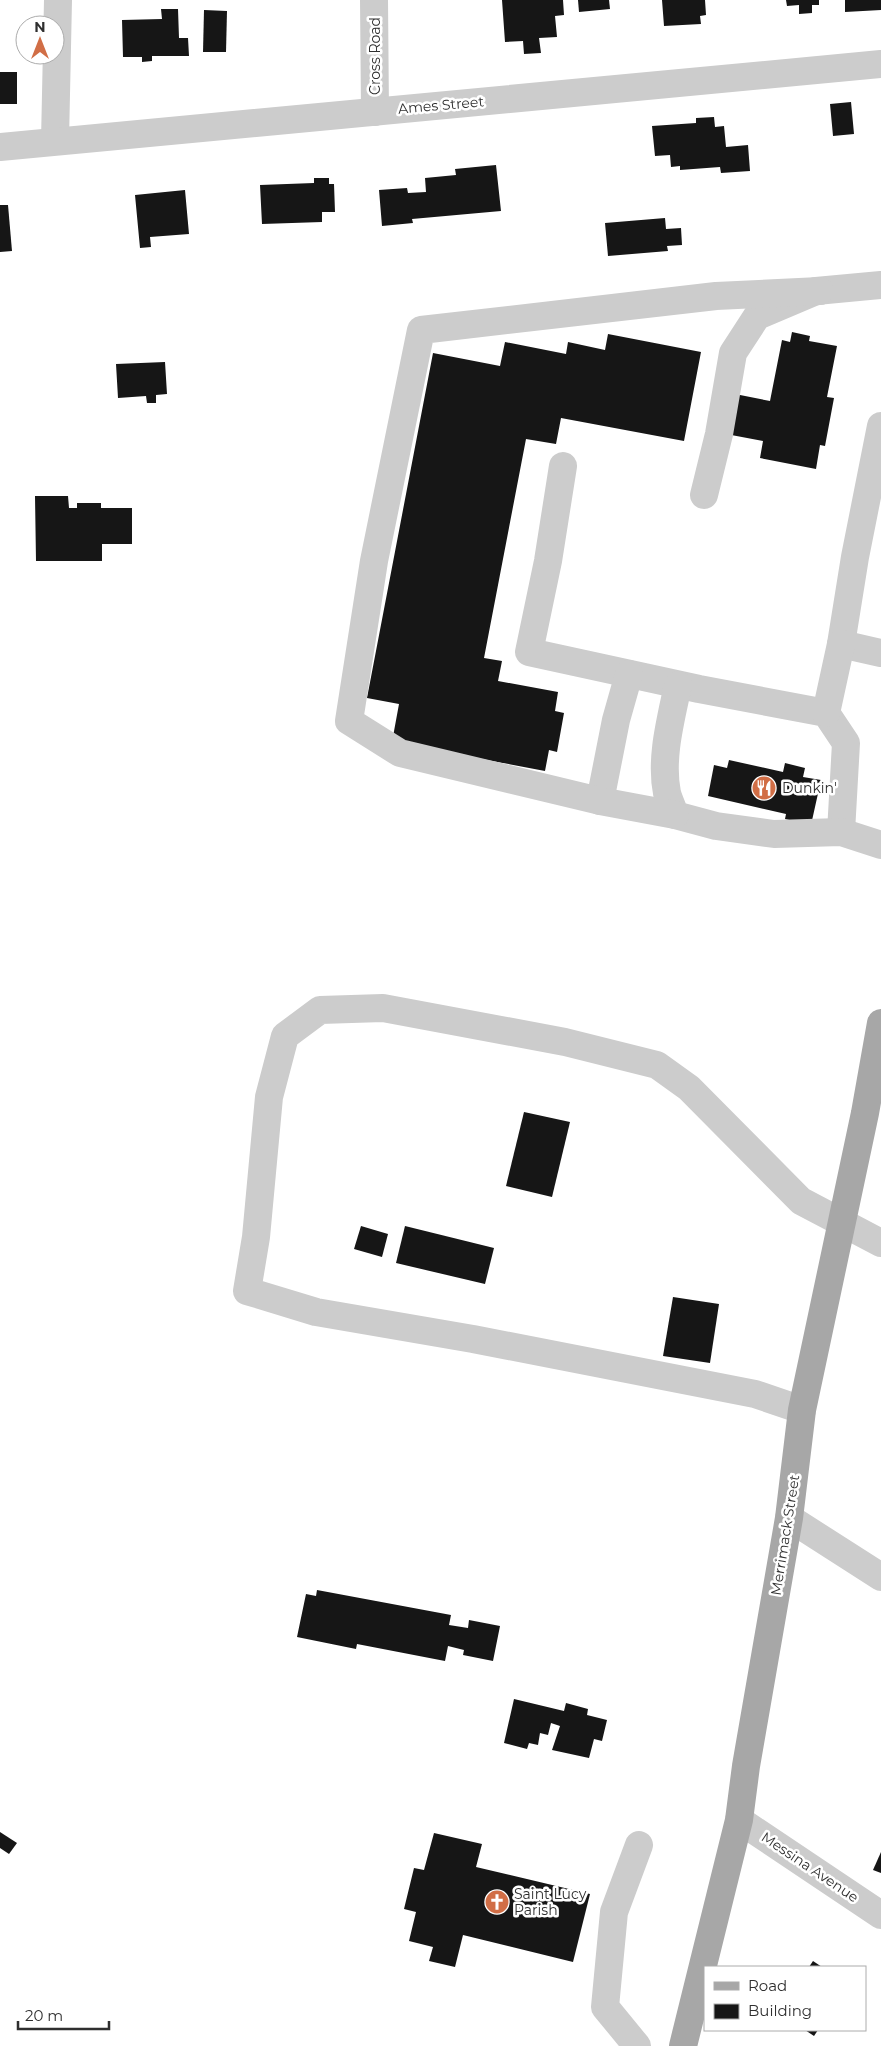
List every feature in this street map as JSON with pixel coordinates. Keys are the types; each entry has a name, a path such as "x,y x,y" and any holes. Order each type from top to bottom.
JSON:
{"main road":[{"name":"Merrimack Street","path":"683,2046 739,1820 746,1766 789,1518 802,1410 865,1113 881,1023"}],"street":[{"path":"55,142 58,0"},
{"name":"Cross Road","path":"374,0 375,112"},
{"name":"Ames Street","path":"0,147 881,64"},
{"path":"881,286 716,296 421,330 374,561 349,721 400,753 600,801 675,815 716,826 774,834 841,832 881,845"},
{"path":"704,495 719,434 733,352 757,316 820,291"},
{"path":"841,832 846,743 826,713 881,426"},
{"path":"562,466 548,561 529,652 678,685 826,713"},
{"path":"840,644 881,653"},
{"path":"600,801 616,720 629,674"},
{"path":"675,815 667,794 665,773 667,746 678,685"},
{"path":"802,1410 756,1394 473,1339 316,1312 247,1290 256,1237 268,1097 285,1036 320,1010 384,1008 565,1042 657,1065 689,1088 801,1201 881,1243"},
{"path":"789,1518 881,1577"},
{"name":"Messina Avenue","path":"739,1820 881,1915"},
{"path":"637,2046 605,2007 614,1912 639,1845"}],"building":[{"path":"502,0 563,0 564,15 555,16 557,37 539,38 541,53 524,54 523,41 505,42"},
{"path":"578,0 609,0 610,9 579,12"},
{"path":"662,0 705,0 706,15 700,16 701,24 664,26"},
{"path":"786,0 819,0 819,5 812,5 812,13 799,14 799,5 787,6"},
{"path":"845,0 881,0 881,10 845,12"},
{"path":"161,9 178,9 179,38 188,38 189,56 152,56 152,61 142,62 142,57 123,57 122,20 162,19"},
{"path":"204,10 227,11 226,52 203,52"},
{"path":"0,72 17,72 17,104 0,104"},
{"path":"851,102 854,134 833,136 830,104"},
{"path":"714,117 715,127 724,126 726,147 748,145 750,171 721,173 720,167 680,170 680,166 671,167 670,155 655,156 652,126 696,123 696,118"},
{"path":"496,165 501,211 412,219 413,223 382,226 379,190 407,188 408,193 426,192 425,178 456,175 455,169"},
{"path":"314,178 329,178 329,184 334,184 335,212 322,212 322,222 262,224 260,185 314,183"},
{"path":"185,190 189,234 150,237 151,247 140,248 135,195"},
{"path":"0,205 8,205 12,251 0,252"},
{"path":"665,218 666,229 681,228 682,245 667,246 668,251 608,256 605,223"},
{"path":"792,332 810,336 809,341 837,346 827,397 834,398 825,446 820,445 816,469 760,458 763,441 726,434 735,394 770,401 782,340 790,342"},
{"path":"608,334 701,352 684,441 561,418 556,444 526,439 484,658 502,661 498,681 558,692 555,711 564,713 557,752 549,750 545,771 392,742 399,704 367,698 433,353 500,366 505,342 566,354 568,342 605,350"},
{"path":"165,362 167,394 156,395 156,403 147,403 146,396 118,398 116,364"},
{"path":"35,496 68,496 69,508 77,508 77,503 101,503 101,508 132,508 132,544 102,544 102,561 36,561"},
{"name":"Dunkin'","path":"729,760 783,772 785,763 805,768 803,777 821,780 811,825 785,819 786,814 708,796 714,765 727,768"},
{"path":"524,1112 570,1122 552,1197 506,1186"},
{"path":"361,1226 388,1234 382,1257 354,1249"},
{"path":"405,1226 494,1248 485,1284 396,1263"},
{"path":"673,1297 719,1304 710,1363 663,1356"},
{"path":"317,1590 451,1615 449,1625 468,1628 469,1620 500,1626 493,1661 463,1655 464,1650 448,1646 445,1661 357,1644 356,1649 297,1637 306,1594 316,1596"},
{"path":"514,1699 564,1711 566,1703 588,1709 587,1715 607,1720 602,1741 594,1739 589,1758 552,1750 560,1726 551,1723 548,1735 540,1733 538,1745 529,1743 527,1749 504,1743"},
{"path":"0,1832 17,1843 9,1854 0,1848"},
{"name":"Saint Lucy Parish","path":"434,1833 482,1844 476,1867 590,1894 573,1962 463,1935 455,1967 429,1961 433,1947 409,1941 416,1912 404,1909 414,1868 424,1870"},
{"path":"881,1852 881,1873 873,1870"},
{"path":"813,1961 820,1966 810,1966"},
{"path":"806,2031 817,2031 814,2036"}],"place":[{"name":"Dunkin'","path":"764,788"},
{"name":"Saint Lucy Parish","path":"497,1902"}]}
